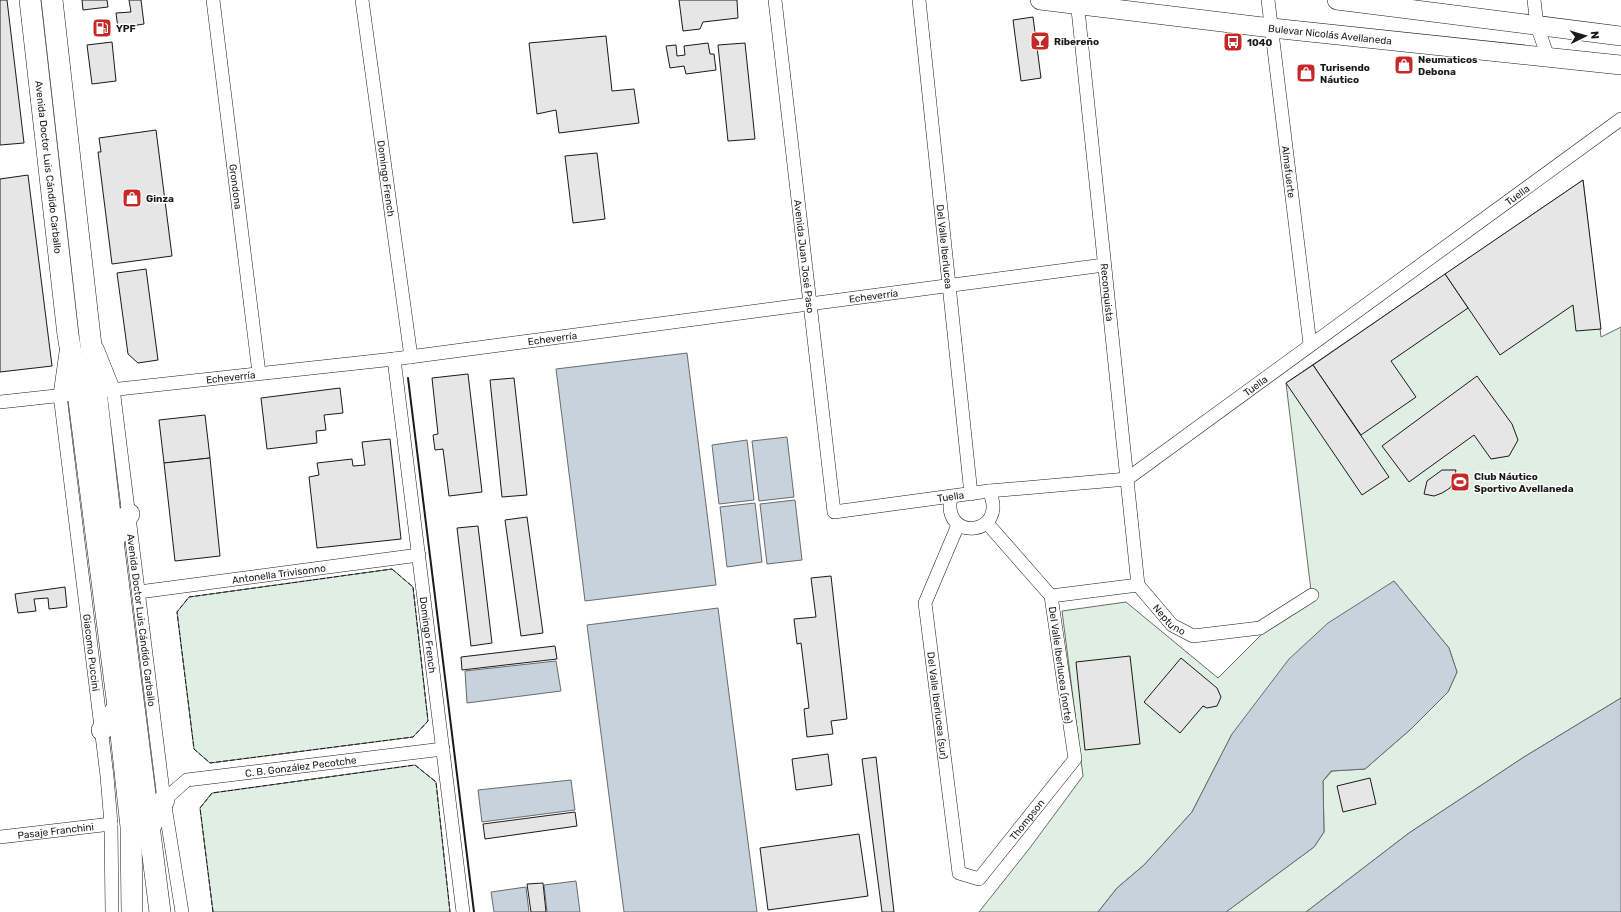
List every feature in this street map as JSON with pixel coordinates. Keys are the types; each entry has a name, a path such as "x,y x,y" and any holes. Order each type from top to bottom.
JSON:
{"main road":[{"name":"Avenida Doctor Luis Cándido Carballo","path":"30,0 68,335 87,392 113,542 160,912"},
{"name":"Avenida Doctor Luis Cándido Carballo","path":"52,0 91,332 87,392 131,827 132,912"},
{"name":"Bulevar Nicolás Avellaneda","path":"1040,0 1077,3 1272,28 1621,65"},
{"path":"1337,0 1621,36"},
{"path":"113,542 129,514"},
{"path":"102,730 118,707"},
{"path":"150,828 164,800"}],"street":[{"name":"Grondona","path":"214,0 259,373"},
{"name":"Domingo French","path":"362,0 411,356"},
{"name":"Avenida Juan José Paso","path":"775,0 834,512"},
{"name":"Del Valle Iberlucea","path":"919,0 971,494"},
{"name":"Almafuerte","path":"1268,0 1310,344"},
{"path":"1534,0 1537,26 1548,57"},
{"name":"Reconquista","path":"1077,3 1138,585"},
{"name":"Tuella","path":"834,512 989,491 1127,480 1310,344 1621,119"},
{"name":"Echeverría","path":"0,402 394,359 1104,265"},
{"name":"Domingo French","path":"394,359 463,912"},
{"name":"Avenida Doctor Luis Cándido Carballo","path":"87,392 129,514 164,800 182,912"},
{"name":"Giacomo Puccini","path":"87,392 102,730 111,824 112,912"},
{"path":"951,497 949,507 952,517 958,524 972,529 986,524 993,514 994,502 989,491"},
{"name":"Del Valle Iberlucea (sur)","path":"958,524 925,603 959,873 979,879"},
{"name":"Del Valle Iberlucea (norte)","path":"986,524 1051,596 1075,759"},
{"name":"Antonella Trivisonno","path":"139,592 419,555"},
{"path":"1051,596 1138,585"},
{"name":"Neptuno","path":"1138,585 1172,624 1193,636 1260,628 1312,595"},
{"name":"C. B. González Pecotche","path":"164,800 187,780 443,749"},
{"name":"Thompson","path":"979,879 1075,759"},
{"name":"Pasaje Franchini","path":"0,837 111,824"}],"green space":[{"name":"Club Náutico Sportivo Avellaneda","path":"1583,180 1601,337 1621,327 1621,698 1524,757 1409,833 1306,912 1226,912 1314,847 1324,832 1323,781 1332,771 1365,769 1411,729 1448,692 1457,672 1449,648 1394,581 1232,734 1192,812 1144,865 1117,888 1098,912 979,912 1029,849 1083,776 1062,611 1126,602 1218,678 1265,631 1312,599 1286,383"},
{"path":"392,569 413,587 428,721 413,737 210,763 194,749 177,612 189,597"},
{"path":"415,765 436,782 450,912 213,912 200,808 212,793"}],"shaded area":[{"path":"687,353 716,585 585,601 556,369"},
{"path":"787,437 794,497 759,501 752,441"},
{"path":"747,440 754,500 719,504 712,445"},
{"path":"795,500 802,560 767,564 760,504"},
{"path":"755,503 762,562 727,567 720,507"},
{"path":"1394,581 1449,648 1457,672 1448,692 1411,729 1365,769 1331,771 1323,781 1324,832 1314,847 1226,912 1098,912 1117,888 1144,865 1192,812 1232,734 1289,659 1328,623"},
{"path":"718,608 757,912 624,912 587,625"},
{"path":"556,661 561,691 467,703 465,671"},
{"path":"1621,698 1621,912 1306,912 1409,833 1524,757"},
{"path":"571,780 575,810 482,822 478,790"},
{"path":"576,881 580,912 547,912 544,885"},
{"path":"526,887 529,912 494,912 491,892"}],"building":[{"path":"0,0 7,0 24,143 0,145"},
{"path":"82,0 107,0 108,7 83,10"},
{"path":"129,0 141,0 144,24 118,28 116,13 131,12"},
{"path":"679,0 737,0 738,18 703,22 700,29 683,31"},
{"path":"1033,17 1041,78 1021,81 1013,20"},
{"path":"606,36 612,91 634,89 639,123 559,133 556,110 537,114 529,43"},
{"path":"112,42 116,81 92,84 87,45"},
{"path":"708,43 710,54 714,54 716,70 686,74 684,66 670,68 666,46 676,45 677,56 685,55 684,46"},
{"path":"745,43 755,139 728,141 718,45"},
{"path":"156,130 172,256 112,264 98,152 101,152 99,138"},
{"path":"597,153 605,219 573,223 565,156"},
{"path":"28,175 52,366 0,372 0,179"},
{"path":"1583,180 1601,329 1576,331 1573,305 1500,355 1445,274"},
{"path":"146,269 158,360 138,363 128,354 117,273"},
{"path":"1445,274 1468,308 1391,361 1416,397 1361,435 1313,365"},
{"path":"1313,365 1389,477 1362,495 1286,383"},
{"path":"468,374 482,492 449,496 443,449 435,450 433,435 438,434 432,378"},
{"path":"1477,376 1512,424 1518,440 1509,456 1491,459 1474,435 1409,482 1382,446"},
{"path":"514,378 527,495 502,497 490,380"},
{"path":"340,388 343,413 324,415 326,430 316,431 317,443 267,449 261,398"},
{"path":"205,415 210,458 164,463 159,420"},
{"path":"390,439 401,539 317,548 309,477 319,475 317,463 352,459 353,466 365,465 362,442"},
{"path":"210,458 220,556 175,561 164,463"},
{"path":"1442,470 1456,470 1450,488 1434,496 1424,494 1427,481"},
{"path":"527,517 543,633 521,636 505,520"},
{"path":"478,526 492,643 471,646 457,528"},
{"path":"831,576 847,719 831,721 833,734 807,737 804,709 809,708 801,643 797,644 794,619 816,617 811,578"},
{"path":"65,587 67,607 49,609 48,598 34,599 36,611 18,613 15,594"},
{"path":"555,646 557,659 462,670 461,657"},
{"path":"1130,656 1140,744 1085,750 1076,662"},
{"path":"1181,658 1217,688 1221,697 1217,706 1207,708 1203,706 1180,733 1144,702"},
{"path":"828,754 832,785 796,790 792,759"},
{"path":"876,757 894,912 882,912 862,759"},
{"path":"1370,778 1376,804 1343,812 1337,786"},
{"path":"575,812 577,826 485,839 483,824"},
{"path":"859,834 868,896 768,910 760,848"},
{"path":"543,883 546,912 531,912 527,884"}],"fence":[{"path":"392,569 413,587 428,721 413,737 210,763 194,749 177,612 189,597 392,569"},
{"path":"213,912 200,808 212,793 415,765 436,782 450,912"}],"wall":[{"path":"408,378 474,912"}],"place":[{"name":"YPF","path":"102,28"},
{"name":"Ribereño","path":"1040,41"},
{"name":"1040","path":"1233,42"},
{"name":"Neumaticos Debona","path":"1404,65"},
{"name":"Turisendo Náutico","path":"1306,73"},
{"name":"Ginza","path":"132,198"},
{"name":"Club Náutico Sportivo Avellaneda","path":"1460,482"}]}
